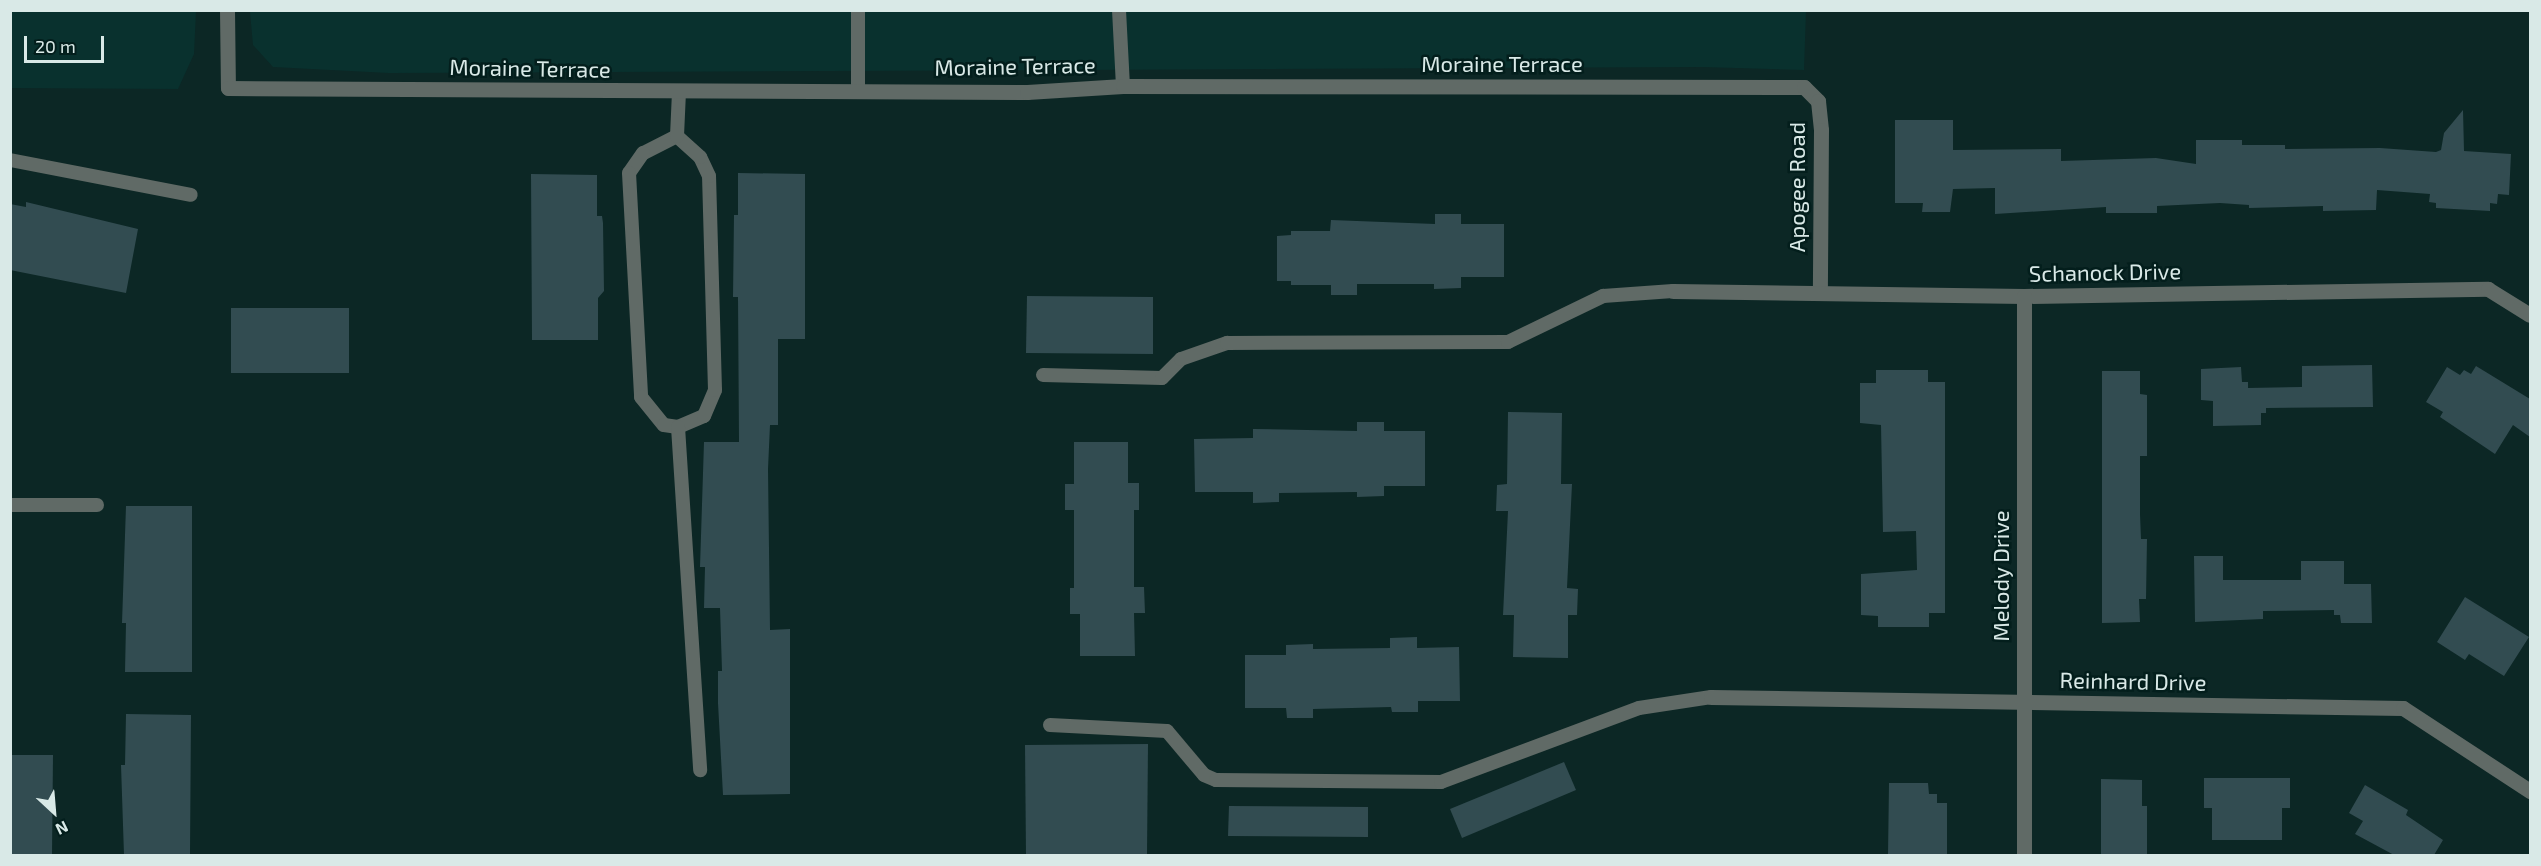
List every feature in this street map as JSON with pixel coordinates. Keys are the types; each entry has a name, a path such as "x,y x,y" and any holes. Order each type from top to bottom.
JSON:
{"street":[{"name":"Moraine Terrace","path":"227,10 228,88 679,92 858,89 1027,92 1123,86 1804,87"},
{"name":"Apogee Road","path":"1804,87 1818,101 1821,130 1820,292"},
{"name":"Schanock Drive","path":"1673,291 2024,296 2488,289 2530,315"},
{"name":"Melody Drive","path":"2024,296 2024,855"},
{"name":"Reinhard Drive","path":"1711,697 2403,708 2530,791"}],"lane":[{"path":"858,10 858,89"},
{"path":"1119,10 1123,86"},
{"path":"677,136 679,92"},
{"path":"677,136 700,157 709,176 714,390 704,416 678,427 664,425 641,397 629,173 643,153 677,136"},
{"path":"10,160 191,195"},
{"path":"1043,375 1162,378 1181,359 1227,343 1508,342 1603,296 1673,291"},
{"path":"678,427 700,770"},
{"path":"10,505 97,505"},
{"path":"1050,725 1167,731 1204,775 1216,780 1441,782 1639,708 1711,697"}],"shaded area":[{"path":"11,10 196,11 194,54 178,89 11,88"},
{"path":"229,11 1806,11 1804,70 1702,67 389,73 273,67 253,45 250,12"}],"building":[{"path":"2463,110 2464,151 2511,154 2509,195 2498,194 2497,204 2490,203 2490,211 2436,208 2436,203 2429,202 2430,194 2377,190 2376,210 2323,211 2323,206 2249,208 2249,205 2220,203 2157,206 2157,213 2106,213 2106,207 1995,214 1995,188 1953,189 1950,212 1922,212 1923,203 1895,203 1895,120 1953,120 1953,150 2061,149 2061,161 2156,158 2196,164 2196,140 2242,140 2242,145 2285,145 2285,149 2380,148 2436,152 2441,150 2444,133"},
{"path":"738,173 805,174 805,339 778,339 778,425 770,425 768,469 770,630 790,629 790,794 723,795 718,703 718,671 722,671 720,608 704,608 705,567 700,567 704,442 739,442 738,297 733,297 734,215 738,215"},
{"path":"531,174 597,175 597,216 602,216 603,223 604,291 598,298 598,340 532,340"},
{"path":"26,202 138,229 126,293 10,270 10,204 26,207"},
{"path":"1435,214 1461,214 1461,224 1504,224 1504,277 1461,277 1461,288 1434,289 1434,284 1357,284 1357,295 1331,295 1331,285 1291,285 1291,281 1277,281 1277,236 1291,235 1291,231 1330,231 1331,220 1435,224"},
{"path":"1027,296 1153,297 1153,354 1026,353"},
{"path":"231,308 349,308 349,373 231,373"},
{"path":"2372,365 2373,407 2266,408 2266,413 2261,413 2261,425 2213,426 2213,401 2201,400 2201,369 2241,367 2242,382 2248,382 2248,388 2302,387 2302,366"},
{"path":"2476,366 2530,399 2530,437 2513,425 2495,454 2440,417 2443,412 2426,402 2447,367 2460,375 2464,370 2471,374"},
{"path":"1876,370 1928,370 1928,382 1945,382 1945,613 1929,613 1929,627 1878,627 1878,616 1861,615 1861,574 1917,570 1916,531 1883,532 1881,425 1860,423 1860,383 1876,383"},
{"path":"2102,371 2140,371 2140,394 2147,395 2147,456 2140,456 2141,539 2147,539 2146,599 2139,599 2140,622 2102,623"},
{"path":"1508,412 1562,413 1561,484 1572,484 1567,588 1578,589 1577,615 1568,615 1568,658 1513,657 1514,615 1503,615 1508,511 1496,511 1497,485 1507,484"},
{"path":"1357,422 1384,422 1384,431 1425,431 1425,486 1384,486 1384,496 1357,497 1357,492 1279,493 1279,502 1253,503 1253,492 1195,492 1194,439 1253,438 1253,429 1357,431"},
{"path":"1074,442 1128,442 1128,483 1139,483 1139,510 1134,510 1134,587 1144,587 1145,613 1134,613 1135,656 1080,656 1080,614 1070,614 1070,588 1074,588 1074,510 1065,510 1065,484 1074,484"},
{"path":"126,506 192,506 192,672 125,672 126,623 122,623"},
{"path":"2194,556 2223,556 2223,580 2301,580 2301,561 2344,561 2344,584 2371,584 2372,623 2341,623 2340,615 2334,615 2334,610 2263,611 2263,619 2195,622"},
{"path":"2465,597 2529,637 2504,676 2469,654 2465,660 2437,642"},
{"path":"1417,637 1417,648 1459,647 1460,701 1418,701 1418,712 1392,712 1391,707 1313,709 1313,718 1287,718 1286,708 1245,708 1245,655 1286,655 1286,645 1313,644 1313,649 1390,648 1390,638"},
{"path":"126,714 191,715 190,855 124,855 121,765 125,765"},
{"path":"1148,744 1147,855 1026,855 1025,745"},
{"path":"10,755 53,755 52,855 10,855"},
{"path":"1564,762 1576,790 1462,838 1450,809"},
{"path":"2204,778 2290,778 2290,808 2282,808 2282,840 2212,840 2212,808 2204,808"},
{"path":"2101,779 2142,780 2142,806 2147,806 2147,855 2101,855"},
{"path":"1889,783 1928,783 1929,794 1937,794 1937,803 1947,803 1947,855 1888,855"},
{"path":"2365,785 2408,810 2406,815 2443,840 2434,855 2394,855 2355,834 2363,821 2349,813"},
{"path":"1229,806 1368,807 1368,837 1228,836"}]}
